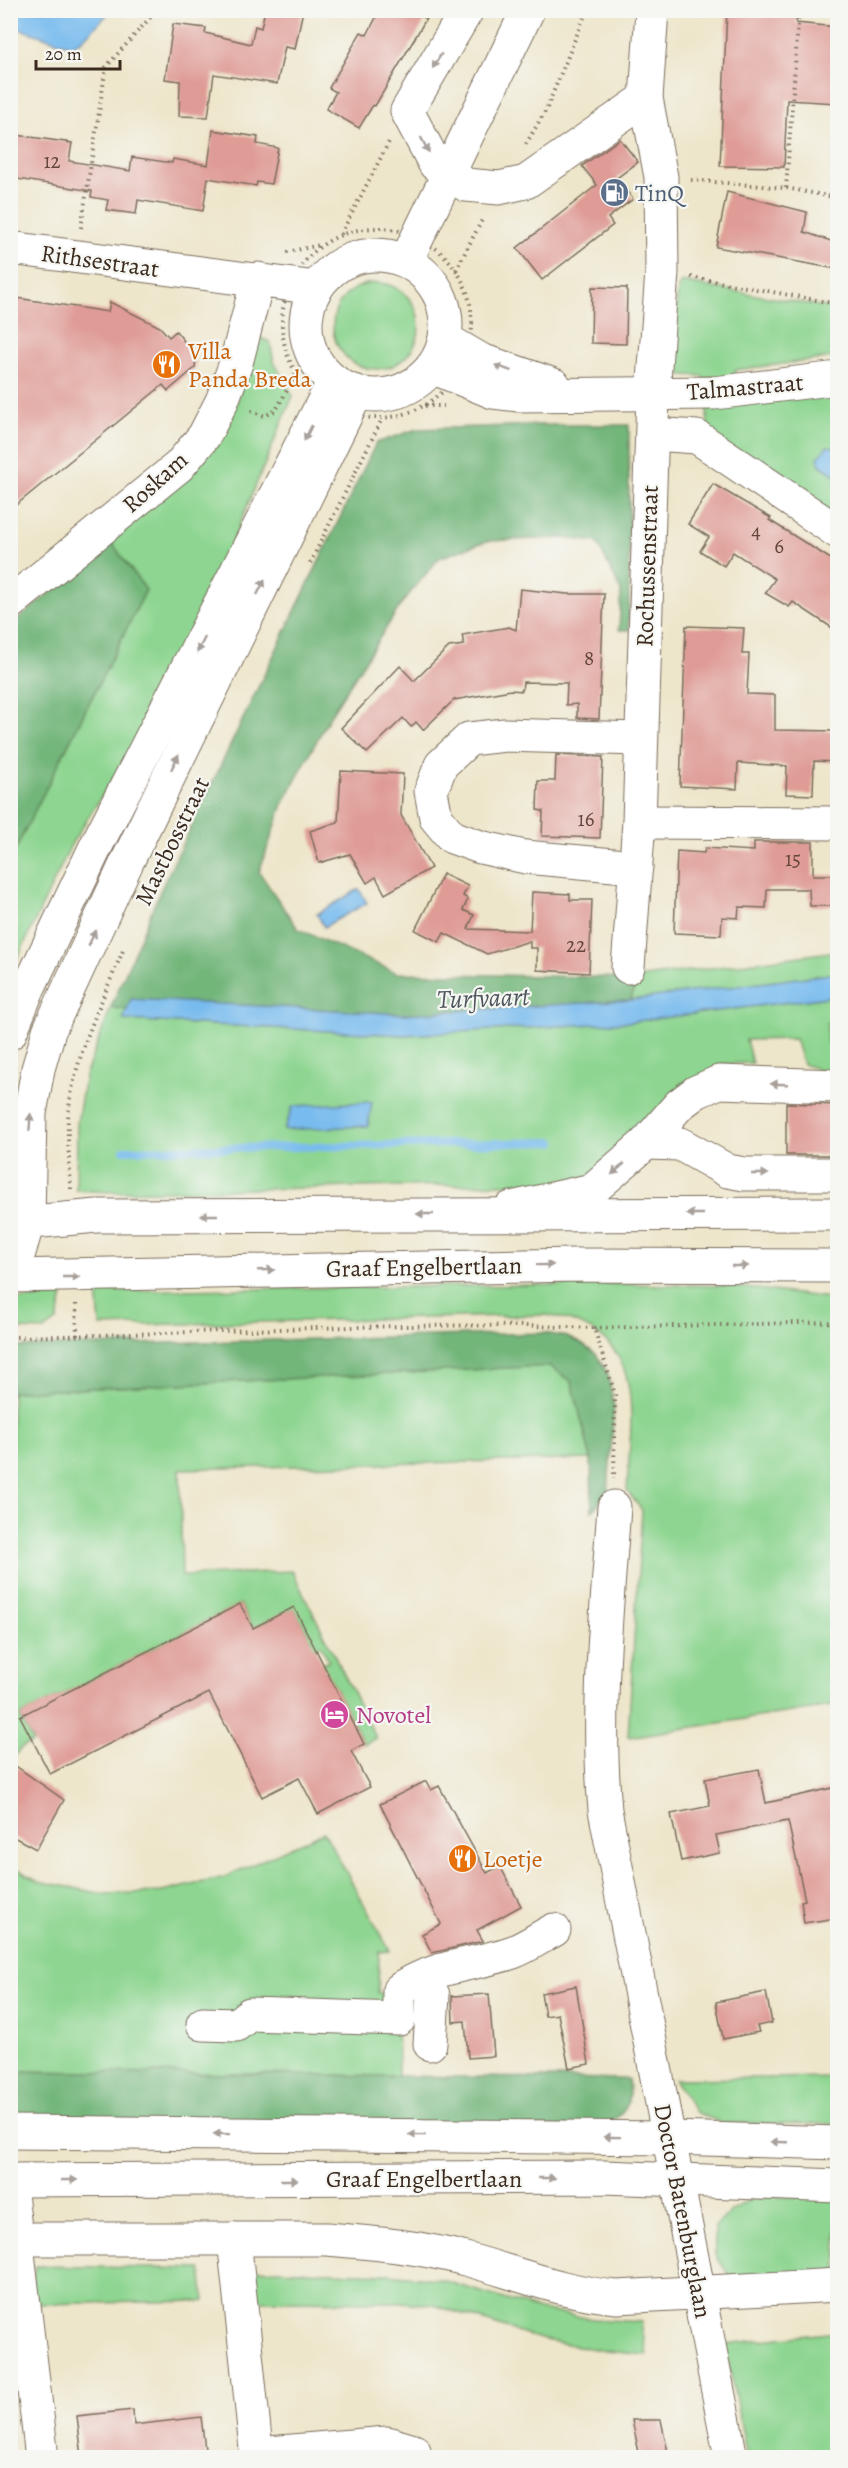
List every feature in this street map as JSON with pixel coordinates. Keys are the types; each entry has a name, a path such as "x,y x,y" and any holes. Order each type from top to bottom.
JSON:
{"street":[{"path":"467,10 407,111 435,164 466,185 499,188 526,182 646,98"},
{"path":"406,261 528,10"},
{"path":"652,10 646,98 661,177 662,272"},
{"name":"Rithsestraat","path":"10,248 189,273 253,299 311,301"},
{"path":"450,345 411,386 398,391 377,394 346,387 320,368 311,351 306,333 311,301 339,264 359,256 380,254 406,261 427,277 436,290 443,304 450,345 493,392 519,395 652,394"},
{"name":"Rochussenstraat","path":"628,967 639,822 639,739 653,434 652,394 662,272"},
{"name":"Roskam","path":"10,603 179,466 204,436 222,401 253,299"},
{"name":"Talmastraat","path":"652,394 714,393 837,378"},
{"path":"10,1033 28,989 98,842 346,387"},
{"name":"Mastbosstraat","path":"11,1275 19,1223 30,1113 38,1069 49,1031 346,387"},
{"path":"653,434 697,437 837,532"},
{"path":"636,867 525,857 480,847 452,837 436,818 431,791 441,765 469,740 505,735 639,739"},
{"path":"639,822 837,823"},
{"path":"483,1214 591,1190 646,1143 679,1105 696,1092 719,1082 837,1086"},
{"path":"646,1143 681,1144 699,1152 728,1171 744,1174 837,1174"},
{"path":"19,1223 72,1218 483,1214 837,1214"},
{"name":"Graaf Engelbertlaan","path":"11,1275 75,1277 287,1270 575,1265 837,1266"},
{"name":"Doctor Batenburglaan","path":"614,1507 596,1660 605,1810 628,1966 671,2138 698,2293 731,2457"},
{"path":"203,2024 236,2025 250,2014 399,2019 399,1990 422,1978 514,1951 554,1930"},
{"path":"422,1978 433,1995 430,2044"},
{"name":"Graaf Engelbertlaan","path":"10,2132 671,2138 837,2144"},
{"name":"Graaf Engelbertlaan","path":"10,2180 604,2177 837,2186"},
{"path":"10,2185 14,2239 42,2457"},
{"path":"14,2239 327,2239 399,2246 467,2259 585,2295 617,2297 837,2285"},
{"path":"234,2239 257,2456 387,2443 414,2451 415,2457"}],"path":[{"path":"76,258 106,67 157,10"},
{"path":"522,149 546,110 587,10"},
{"path":"786,188 799,10"},
{"path":"321,244 341,234 363,187 407,111"},
{"path":"661,177 786,188 837,198"},
{"path":"450,345 469,297 456,270 499,188"},
{"path":"662,272 837,304"},
{"path":"222,401 265,416 276,410 296,374"},
{"path":"308,568 382,419 400,416 424,406"},
{"path":"72,1218 68,1119 75,1082 85,1045 127,939"},
{"path":"75,1277 77,1336"},
{"path":"10,1337 372,1328 538,1326 594,1328 837,1322"},
{"path":"594,1328 615,1394 614,1507"}],"green space":[{"path":"681,282 837,309 837,357 735,370 736,379 704,380 703,376 682,375 674,366 673,356 678,288"},
{"path":"368,283 384,283 407,295 416,309 419,326 416,343 407,357 384,369 368,369 352,362 340,350 333,334 333,318 340,302 352,290"},
{"path":"254,335 270,342 274,362 293,396 208,600 135,744 72,843 11,972 11,858 146,590 111,542 215,446 230,421 235,407"},
{"path":"837,390 837,448 835,446 820,465 837,476 837,519 708,435 707,405"},
{"path":"629,425 629,630 619,630 621,591 597,542 564,538 487,541 439,558 402,603 331,714 283,804 259,872 298,929 397,973 637,978 631,1000 405,1014 132,999 127,1010 111,1007 161,889 376,443 417,429"},
{"path":"111,542 146,590 11,858 11,625"},
{"path":"837,951 837,973 631,1000 637,978"},
{"path":"837,996 837,1022 827,1023 827,1042 833,1045 834,1076 803,1064 795,1039 746,1040 752,1063 720,1064 632,1136 593,1178 550,1183 109,1192 76,1190 77,1123 85,1076 111,1007 127,1010 124,1020 404,1035 629,1022"},
{"path":"616,1284 732,1286 837,1299 837,1705 628,1737 642,1510 627,1491 631,1404 627,1379 618,1357 603,1338 580,1324 546,1315 100,1326 97,1291"},
{"path":"63,1296 57,1321 44,1330 11,1329 11,1300"},
{"path":"545,1333 567,1337 580,1343 596,1354 608,1374 614,1406 608,1493 592,1511 591,1459 572,1382 550,1366 13,1392 11,1396 11,1347"},
{"path":"550,1366 572,1381 591,1459 180,1469 182,1576 292,1571 376,1738 364,1744 328,1674 301,1687 296,1678 329,1661 321,1645 288,1662 284,1654 311,1640 294,1608 253,1628 240,1604 20,1716 33,1742 21,1748 10,1762 12,1392"},
{"path":"324,1832 390,1951 379,1952 378,1993 397,1993 398,2076 11,2071 11,1865 38,1881 104,1894 162,1892 225,1877"},
{"path":"11,2071 628,2079 629,2097 621,2114 600,2127 11,2124"},
{"path":"837,2077 837,2124 722,2123 695,2112 674,2079"},
{"path":"837,2195 837,2278 730,2277 715,2254 715,2227 731,2211 752,2198"},
{"path":"36,2266 201,2269 205,2301 36,2304 31,2282"},
{"path":"250,2269 387,2274 439,2279 540,2310 593,2319 641,2322 647,2355 605,2351 544,2340 434,2305 400,2302 253,2301"},
{"path":"837,2332 837,2457 747,2457 725,2344"}],"water":[{"path":"11,10 111,11 81,41 71,46 11,26"},
{"path":"827,446 837,448 837,476 820,465 818,458"},
{"path":"359,889 367,903 324,927 317,914"},
{"path":"837,973 837,996 629,1022 404,1035 123,1020 131,999 405,1014 631,1000"},
{"path":"372,1102 368,1126 284,1130 293,1106"}],"building":[{"path":"265,10 303,10 295,49 285,47 277,84 214,74 208,117 179,116 180,81 165,79 173,24 206,28 205,33 251,44 255,26 261,28"},
{"path":"380,10 412,10 426,19 375,106 373,105 359,128 326,109 336,92 329,88 361,32 367,35"},
{"path":"727,10 797,10 796,23 837,27 837,103 787,100 784,167 720,166"},
{"path":"213,130 258,137 257,144 278,148 271,184 257,182 256,186 208,178 203,211 138,200 136,214 106,210 108,200 91,197 92,191 11,178 14,162 10,161 10,134 72,143 69,161 130,171 132,157 172,163 173,159 208,165"},
{"path":"620,139 638,162 617,178 633,199 608,218 613,225 542,280 517,248 597,185 582,166"},
{"path":"727,192 807,212 804,232 837,243 837,269 716,247"},
{"path":"592,287 627,288 626,344 591,343"},
{"path":"10,297 108,312 110,302 160,327 169,337 176,331 196,356 195,368 168,391 163,385 10,510"},
{"path":"713,484 771,518 769,520 837,563 837,631 793,602 789,607 765,593 775,579 733,552 724,566 700,551 709,537 688,524"},
{"path":"520,589 567,594 604,594 599,719 577,718 577,704 566,705 567,683 523,682 522,691 511,690 454,700 423,730 416,722 411,727 403,718 367,753 341,728 400,666 414,681 449,647 464,645 462,635 509,627 516,630"},
{"path":"686,626 744,628 742,654 749,654 747,694 775,695 775,730 837,731 837,762 814,761 813,795 786,794 787,766 738,763 737,789 680,786"},
{"path":"556,755 603,757 600,838 542,836 543,811 537,810 538,781 555,781"},
{"path":"341,771 403,774 401,815 431,868 385,894 376,877 367,883 350,854 319,863 310,831 338,822"},
{"path":"754,842 813,842 813,875 837,875 837,906 810,906 809,889 767,889 766,908 739,907 738,918 722,917 721,935 674,933 677,851 704,853 705,848 754,851"},
{"path":"443,874 468,886 463,896 468,899 463,910 474,915 468,929 530,931 532,892 570,894 570,900 592,900 589,973 537,970 537,948 530,948 530,941 487,954 444,933 439,942 415,930"},
{"path":"786,1103 837,1105 837,1155 786,1155"},
{"path":"240,1604 253,1628 294,1607 364,1744 351,1751 370,1787 318,1814 299,1778 262,1797 209,1693 50,1774 20,1716"},
{"path":"10,1762 64,1800 36,1849 10,1835"},
{"path":"759,1769 766,1803 837,1787 837,1918 804,1923 801,1901 805,1900 788,1821 716,1835 720,1853 681,1861 671,1814 710,1806 705,1779"},
{"path":"426,1781 431,1790 439,1786 487,1873 500,1866 521,1906 477,1930 483,1941 432,1953 422,1934 441,1924 380,1804"},
{"path":"576,1986 589,2064 569,2068 558,2014 545,2016 541,1993"},
{"path":"766,1992 772,2023 757,2026 759,2032 723,2039 716,2002"},
{"path":"489,1994 494,2056 468,2058 465,2021 453,2022 452,1996"},
{"path":"133,2410 134,2425 201,2417 206,2457 82,2457 77,2416"},
{"path":"632,2420 661,2420 669,2457 640,2457"}],"waterway":[{"path":"124,1150 553,1142"}],"place":[{"name":"TinQ","path":"614,193"},
{"name":"Villa Panda Breda","path":"167,365"},
{"name":"Novotel","path":"335,1715"},
{"name":"Loetje","path":"462,1859"}],"water label":[{"name":"Turfvaart","path":"483,998"}]}
